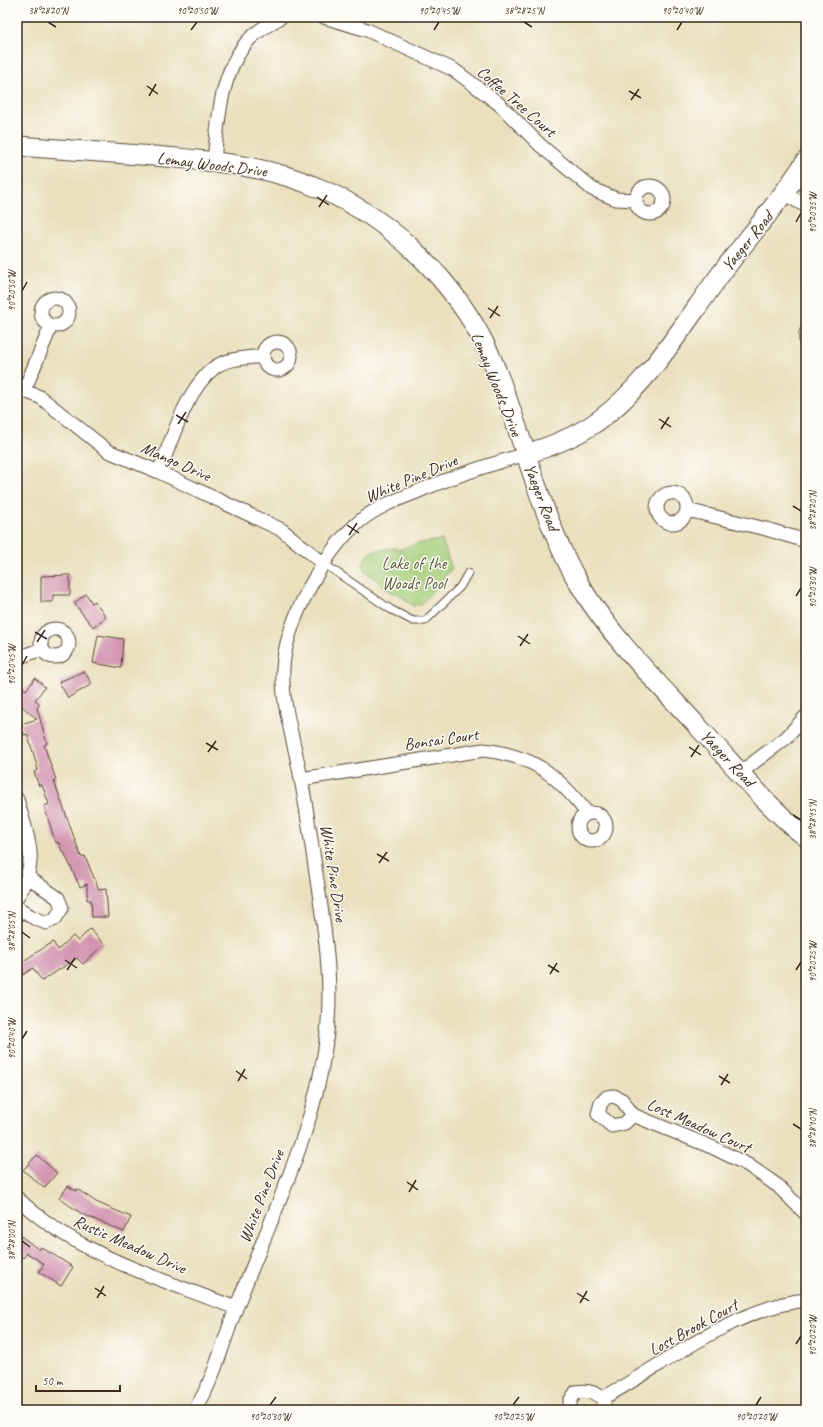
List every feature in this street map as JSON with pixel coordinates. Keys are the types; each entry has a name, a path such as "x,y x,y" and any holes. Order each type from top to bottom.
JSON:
{"street":[{"path":"214,161 219,110 231,70 247,42 281,17"},
{"name":"Coffee Tree Court","path":"324,17 367,30 454,70 498,104 540,145 592,189 616,199 636,200"},
{"name":"Lemay Woods Drive","path":"17,146 214,161 269,170 323,190 372,218 417,254 442,280 476,330 494,367 526,454"},
{"name":"Yaeger Road","path":"806,161 785,194 729,264 657,359 625,397 608,413 572,436 548,447 526,454 560,546 592,604 636,658 785,819 806,837"},
{"path":"785,194 806,206"},
{"path":"21,390 51,326"},
{"path":"806,333 806,342"},
{"path":"159,472 185,409 203,380 215,367 228,361 262,356"},
{"name":"Mango Drive","path":"21,390 40,397 108,451 159,472 282,530 323,563"},
{"name":"White Pine Drive","path":"195,1410 210,1382 236,1308 291,1172 306,1129 321,1076 326,1048 329,996 326,936 301,779 286,698 283,669 285,654 294,621 323,563 337,544 361,520 393,501 437,483 526,454"},
{"path":"687,510 766,529 806,541"},
{"path":"17,658 42,648"},
{"path":"741,772 786,738 806,716"},
{"name":"Bonsai Court","path":"301,779 483,750 504,752 526,759 550,773 568,788 588,814"},
{"path":"17,799 32,855 28,877 17,897"},
{"path":"17,907 30,916 46,923 56,919 62,908 58,898 28,877"},
{"name":"Lost Meadow Court","path":"633,1115 714,1148 748,1165 778,1186 806,1214"},
{"name":"Rustic Meadow Drive","path":"17,1198 58,1231 96,1252 236,1308"},
{"name":"Lost Brook Court","path":"570,1410 570,1401 576,1392 586,1390 596,1393 604,1404 740,1319 787,1302 806,1300"}],"lane":[{"path":"323,563 390,608 413,621 425,621 460,587 468,573"}],"green space":[{"name":"Lake of the Woods Pool","path":"442,540 452,568 420,606 417,604 414,607 396,592 394,594 365,571 364,563 372,551 395,548 398,550 416,544"}],"building":[{"path":"70,575 70,595 53,595 53,602 41,602 41,576"},
{"path":"86,594 92,603 95,601 106,617 93,627 74,603"},
{"path":"98,635 123,639 121,668 93,663"},
{"path":"84,671 92,684 68,698 59,682"},
{"path":"35,678 45,687 35,700 40,704 37,708 47,744 44,745 56,780 54,781 81,857 85,856 99,890 106,889 108,917 92,917 91,900 87,900 87,884 80,887 64,852 62,852 59,843 57,843 54,839 44,806 49,804 42,785 39,786 34,772 38,770 34,755 27,734 24,735 21,724 37,719 17,702 17,692 22,687 26,690"},
{"path":"90,929 104,944 83,964 77,958 42,981 33,968 17,979 17,965 53,942 58,950 73,936 78,941"},
{"path":"37,1155 57,1173 44,1188 23,1170"},
{"path":"68,1186 76,1191 77,1189 96,1202 131,1217 124,1232 82,1214 59,1198"},
{"path":"17,1233 39,1250 41,1247 73,1267 61,1286 39,1272 44,1264 27,1253 23,1258 17,1254"}]}
